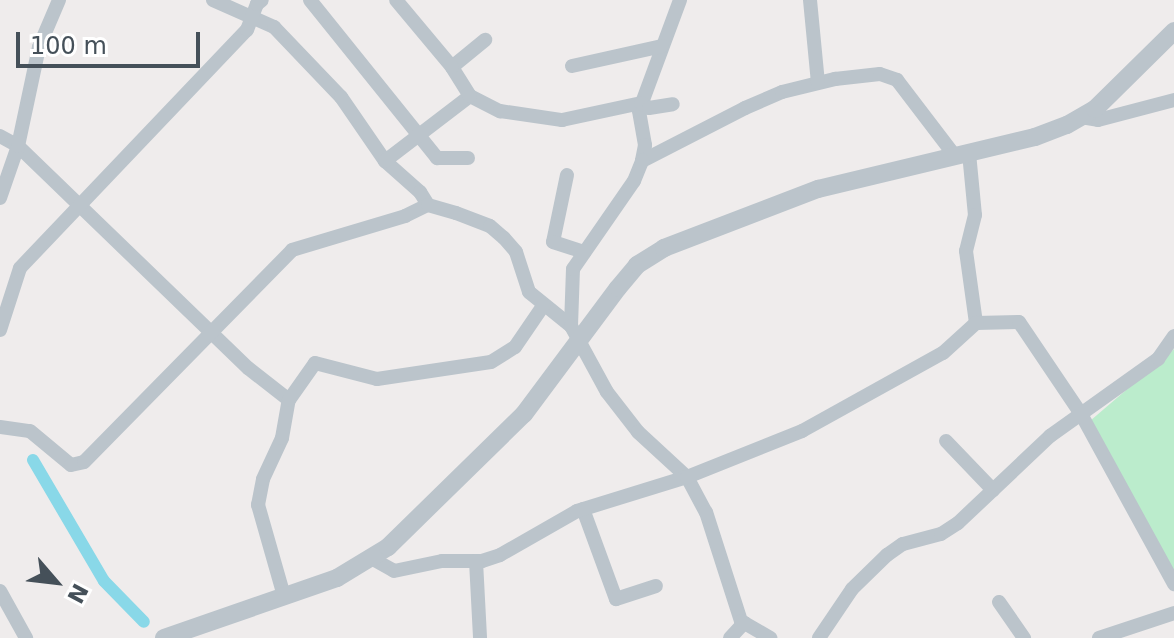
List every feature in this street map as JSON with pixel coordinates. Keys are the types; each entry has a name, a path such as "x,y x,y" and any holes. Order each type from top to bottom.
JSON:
{"street":[{"path":"0,198 18,146 39,47 59,0"},
{"path":"213,0 274,27 341,97 385,161 420,192 428,205"},
{"path":"0,330 20,268 247,30 262,0"},
{"path":"310,0 437,158 468,158"},
{"path":"396,0 452,67 470,96 500,111 562,120 641,103 649,108 673,104"},
{"path":"576,334 573,269 634,181 642,161 645,145 641,103 680,0"},
{"path":"810,0 818,83"},
{"path":"164,638 337,578 399,537 524,414 576,334 637,265 664,248 792,197 1035,137 1081,117 1123,83 1174,31"},
{"path":"452,67 485,40"},
{"path":"572,66 662,46"},
{"path":"642,161 745,108 818,83 880,74 897,80 962,154 975,215 966,251 976,323"},
{"path":"385,161 470,96"},
{"path":"1081,117 1098,120 1174,100"},
{"path":"0,136 18,146 248,368 289,400"},
{"path":"567,175 553,242 584,252"},
{"path":"0,427 30,431 71,465 84,462 292,250 405,216 428,205 473,218 504,238 516,252 529,292 576,334 607,392 622,412 638,432 687,477 706,512 735,609 744,623 771,638"},
{"path":"284,596 258,505 263,479 282,438 289,400 315,363 377,379 491,362 515,347 543,306"},
{"path":"371,558 394,571 442,561 476,561 500,555 583,509 687,477 802,431 943,353 976,323 1019,322 1081,414 1174,584"},
{"path":"819,638 852,589 887,555 903,544 941,534 1050,436 1158,359 1174,336"},
{"path":"946,441 993,490"},
{"path":"583,509 616,599 656,586"},
{"path":"476,561 480,638"},
{"path":"0,591 26,638"},
{"path":"999,602 1024,638"},
{"path":"1099,638 1174,613"},
{"path":"730,638 744,623"}],"green space":[{"path":"1174,349 1174,574 1090,421"}],"waterway":[{"path":"33,460 104,581 144,622"}]}
